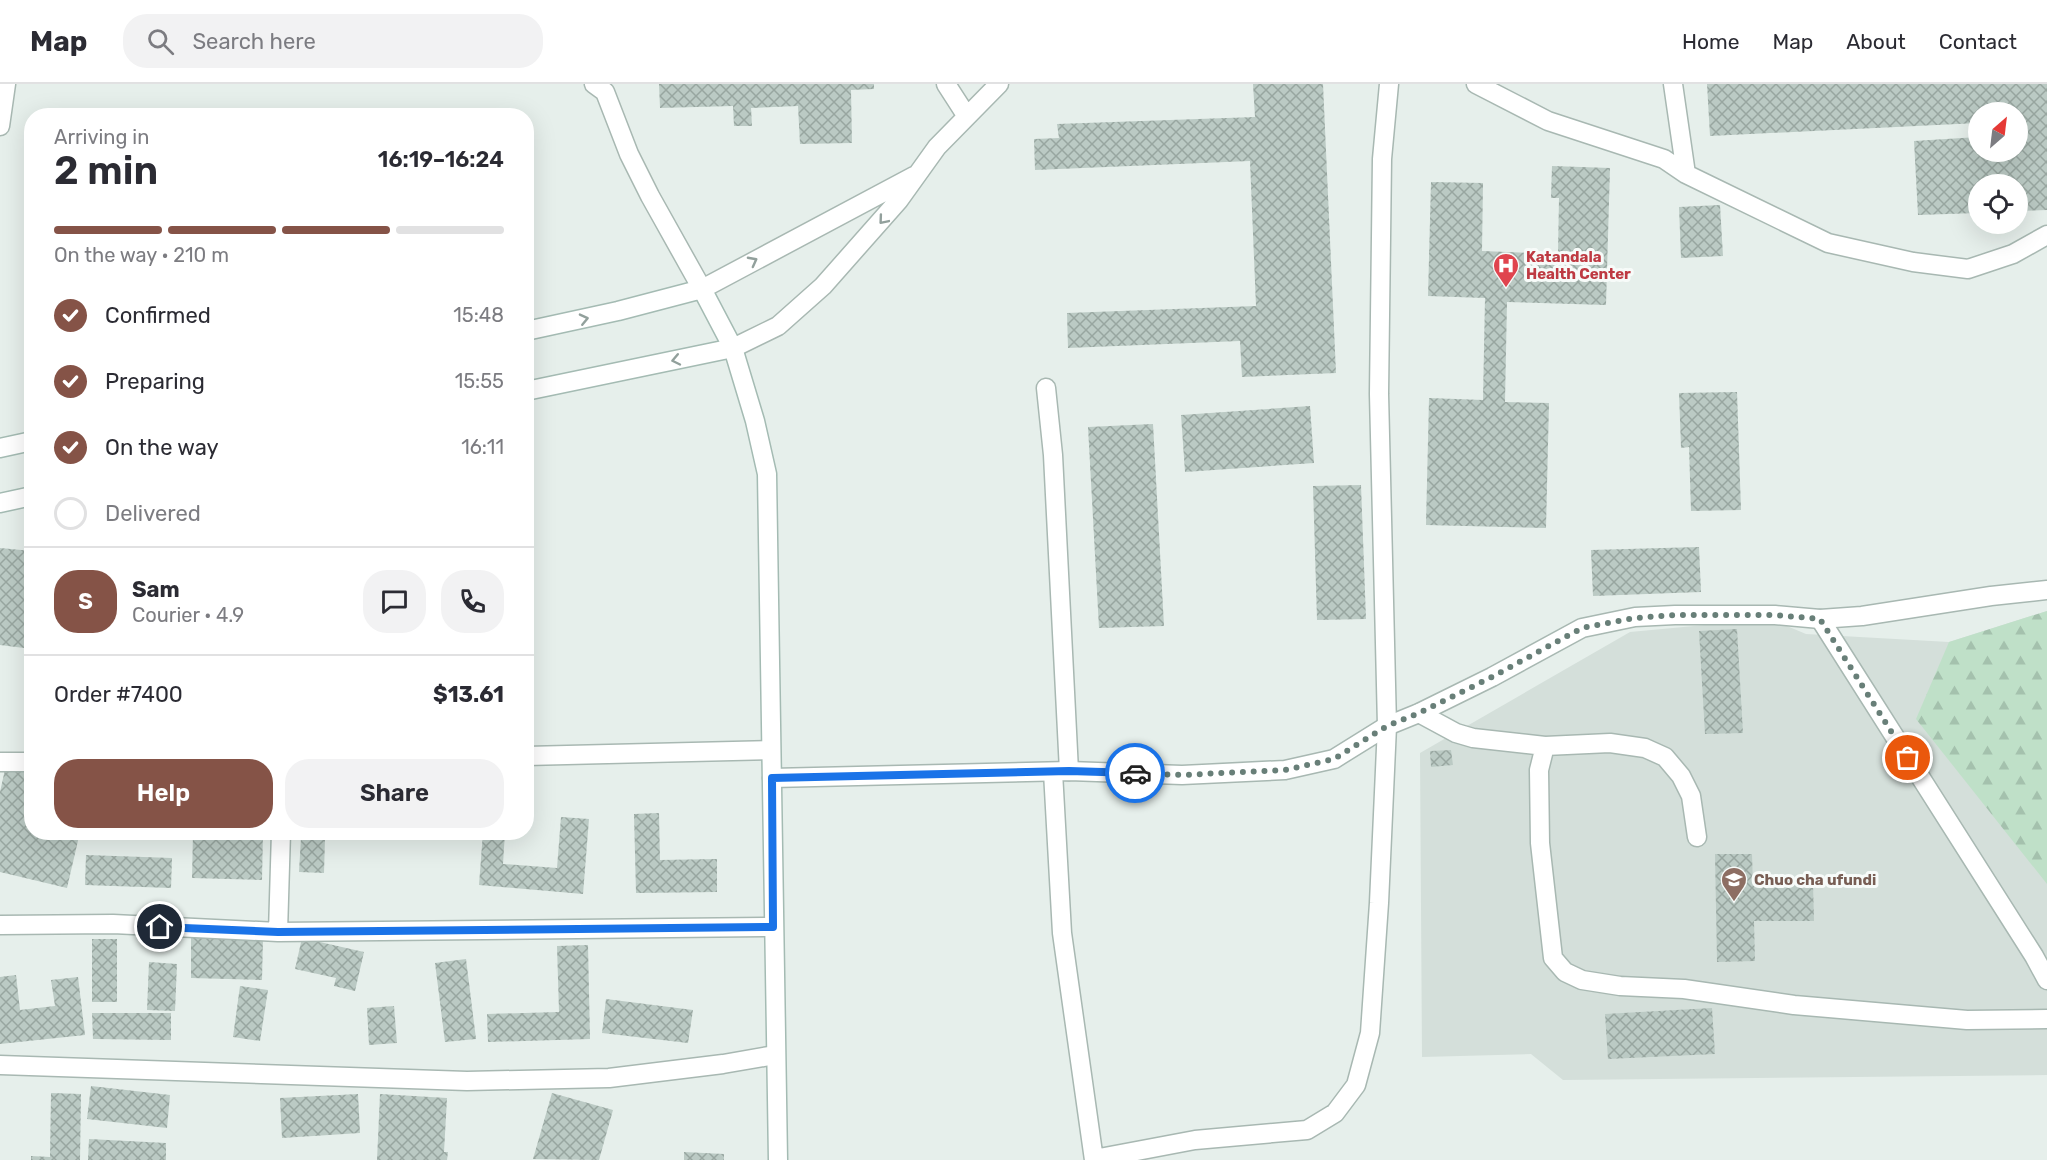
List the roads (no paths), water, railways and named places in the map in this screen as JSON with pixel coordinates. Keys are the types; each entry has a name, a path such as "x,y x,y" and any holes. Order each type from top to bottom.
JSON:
{"street":[{"path":"0,126 6,84"},
{"path":"946,84 966,115"},
{"path":"534,389 733,348 778,326 823,286 900,200 937,147 999,84"},
{"path":"1046,388 1053,455 1061,772 1062,933 1094,1159 1195,1140 1307,1130 1335,1113 1356,1085 1370,1033 1387,726 1379,394 1382,159 1389,84"},
{"path":"1476,84 1548,121 1664,159 1686,174 1828,243 1913,262 1968,269 2013,254 2047,236"},
{"path":"1673,84 1686,174"},
{"path":"601,87 650,196 733,348 755,421 767,474 778,1160"},
{"path":"534,329 618,311 702,289 918,173"},
{"path":"0,448 24,443"},
{"path":"0,503 24,498"},
{"path":"772,778 1061,772 1182,775 1285,770 1334,759 1387,726 1492,677 1582,628 1635,618 1674,615 1775,615 1820,619 1862,616 1991,596 2047,590"},
{"path":"1820,619 2028,946 2047,980"},
{"path":"1419,713 1456,733 1473,738 1545,746 1610,743 1645,748 1665,757 1681,776 1691,796 1697,837"},
{"path":"1545,746 1539,770 1540,843 1553,958 1565,972 1582,981 1620,986 1684,989 1794,1005 1967,1020 2047,1019"},
{"path":"534,756 770,750"},
{"path":"0,762 24,762"},
{"path":"278,932 281,840"},
{"path":"0,925 113,924 278,932 773,927"},
{"path":"0,1065 467,1082 609,1078 775,1055"}],"place":[{"name":"Katandala Health Center","path":"1506,289"},
{"name":"Chuo cha ufundi","path":"1734,903"}]}
